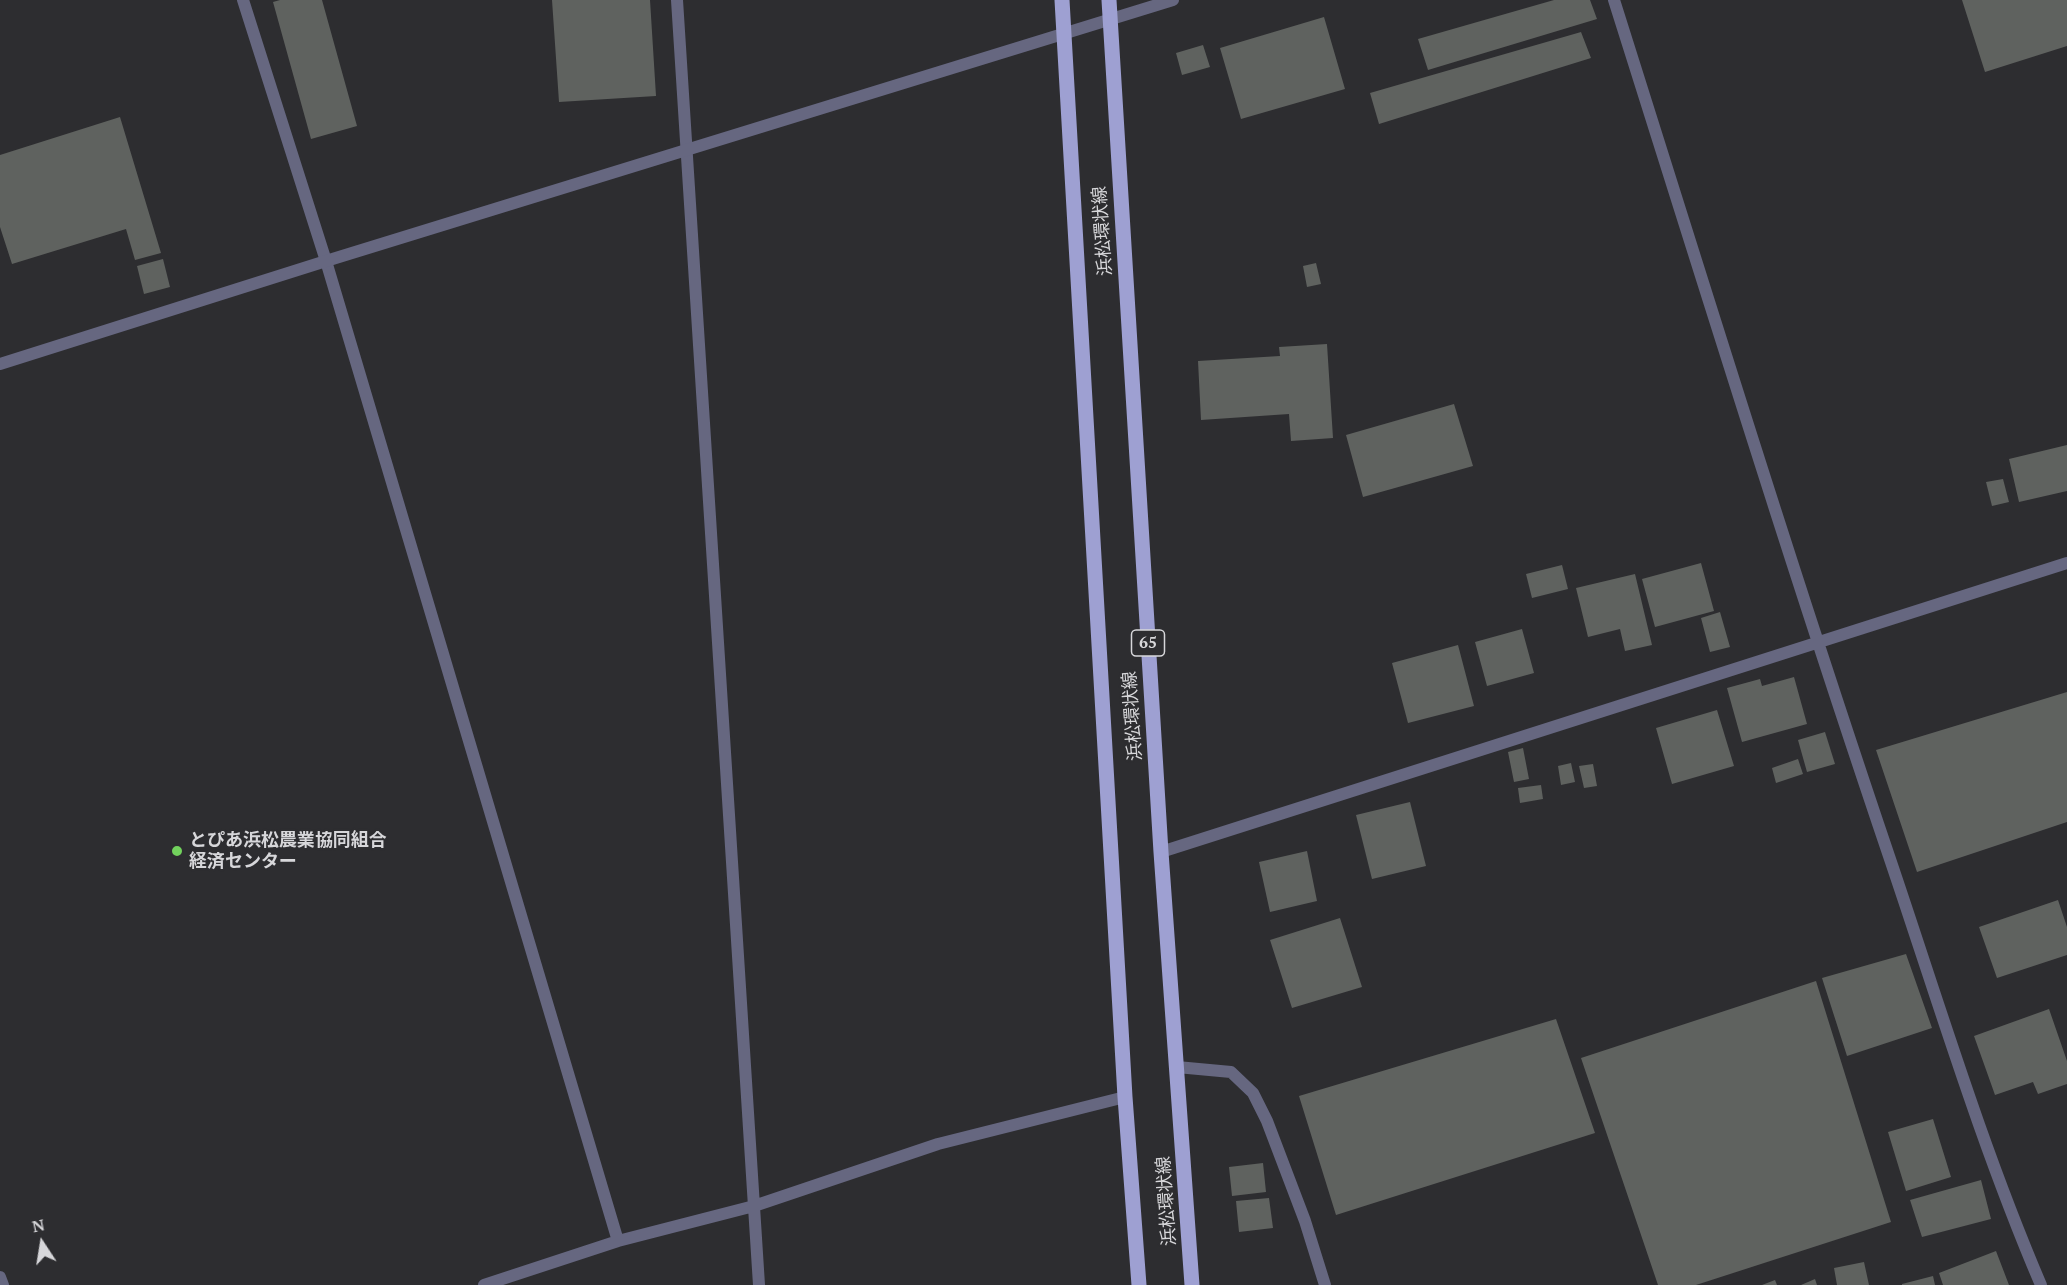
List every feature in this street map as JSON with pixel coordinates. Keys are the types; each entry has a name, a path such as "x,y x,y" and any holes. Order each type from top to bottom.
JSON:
{"main road":[{"name":"浜松環状線","path":"1062,0 1125,1097 1138,1285"},
{"name":"浜松環状線","path":"1109,0 1161,852 1192,1285"}],"street":[{"path":"243,0 326,261 618,1241"},
{"path":"677,0 759,1285"},
{"path":"0,364 1173,0"},
{"path":"1614,0 1817,643 1939,1010 2013,1220 2041,1285"},
{"path":"1161,852 2067,563"},
{"path":"1177,1067 1231,1072 1253,1093 1267,1121 1305,1221 1325,1285"},
{"path":"484,1285 618,1241 754,1206 938,1144 1125,1097"},
{"path":"0,1277 3,1285"}],"building":[{"path":"322,0 357,126 311,139 273,2"},
{"path":"552,0 650,0 656,96 559,102"},
{"path":"1554,0 1590,0 1597,19 1428,70 1418,39"},
{"path":"1962,0 2067,0 2067,46 1985,72"},
{"path":"1324,17 1345,89 1241,119 1220,48"},
{"path":"1581,32 1591,58 1379,124 1370,93"},
{"path":"1203,45 1210,67 1182,75 1176,53"},
{"path":"120,117 161,253 135,260 126,229 12,264 0,227 0,155"},
{"path":"163,259 170,287 144,294 137,266"},
{"path":"1316,263 1321,284 1307,287 1303,266"},
{"path":"1327,344 1333,438 1291,441 1289,414 1201,420 1198,361 1280,356 1279,347"},
{"path":"1454,404 1473,466 1363,497 1346,435"},
{"path":"2067,445 2067,491 2019,502 2009,459"},
{"path":"2003,479 2009,502 1992,506 1986,482"},
{"path":"1701,563 1714,611 1655,627 1642,579"},
{"path":"1562,565 1568,589 1532,598 1526,574"},
{"path":"1635,574 1652,645 1625,651 1620,629 1588,637 1576,588"},
{"path":"1720,612 1730,647 1710,652 1701,618"},
{"path":"1522,629 1534,673 1487,686 1475,642"},
{"path":"1458,645 1474,706 1408,723 1392,663"},
{"path":"1794,677 1807,724 1742,742 1727,688 1760,679 1762,686"},
{"path":"2067,692 2067,822 1917,872 1876,750"},
{"path":"1717,710 1734,766 1672,784 1656,728"},
{"path":"1825,732 1835,764 1807,772 1798,740"},
{"path":"1523,748 1529,779 1514,782 1508,752"},
{"path":"1798,759 1803,774 1776,783 1772,768"},
{"path":"1571,763 1575,782 1561,785 1558,766"},
{"path":"1593,764 1597,786 1584,788 1579,766"},
{"path":"1541,785 1543,799 1520,803 1518,788"},
{"path":"1410,802 1426,866 1372,879 1356,815"},
{"path":"1307,851 1317,901 1270,912 1259,862"},
{"path":"2058,900 2067,927 2067,955 1997,978 1979,927"},
{"path":"1340,918 1362,987 1292,1008 1270,940"},
{"path":"1906,954 1932,1028 1847,1056 1822,978"},
{"path":"1816,981 1891,1222 1696,1285 1658,1285 1581,1058"},
{"path":"2049,1009 2067,1061 2067,1084 2038,1094 2033,1082 1995,1095 1974,1036"},
{"path":"1556,1019 1595,1133 1336,1215 1299,1096"},
{"path":"1933,1119 1951,1177 1906,1191 1888,1132"},
{"path":"1263,1163 1266,1192 1232,1196 1229,1167"},
{"path":"1981,1180 1991,1219 1922,1237 1910,1200"},
{"path":"1269,1198 1273,1228 1239,1232 1236,1201"},
{"path":"1996,1251 2009,1285 1943,1285 1939,1273"},
{"path":"1864,1262 1869,1285 1837,1285 1834,1268"},
{"path":"1933,1276 1935,1285 1902,1285 1902,1284"},
{"path":"1815,1279 1817,1285 1801,1285"},
{"path":"1775,1280 1777,1285 1762,1285"}],"place":[{"name":"とぴあ浜松農業協同組合 経済センター","path":"177,851"}]}
